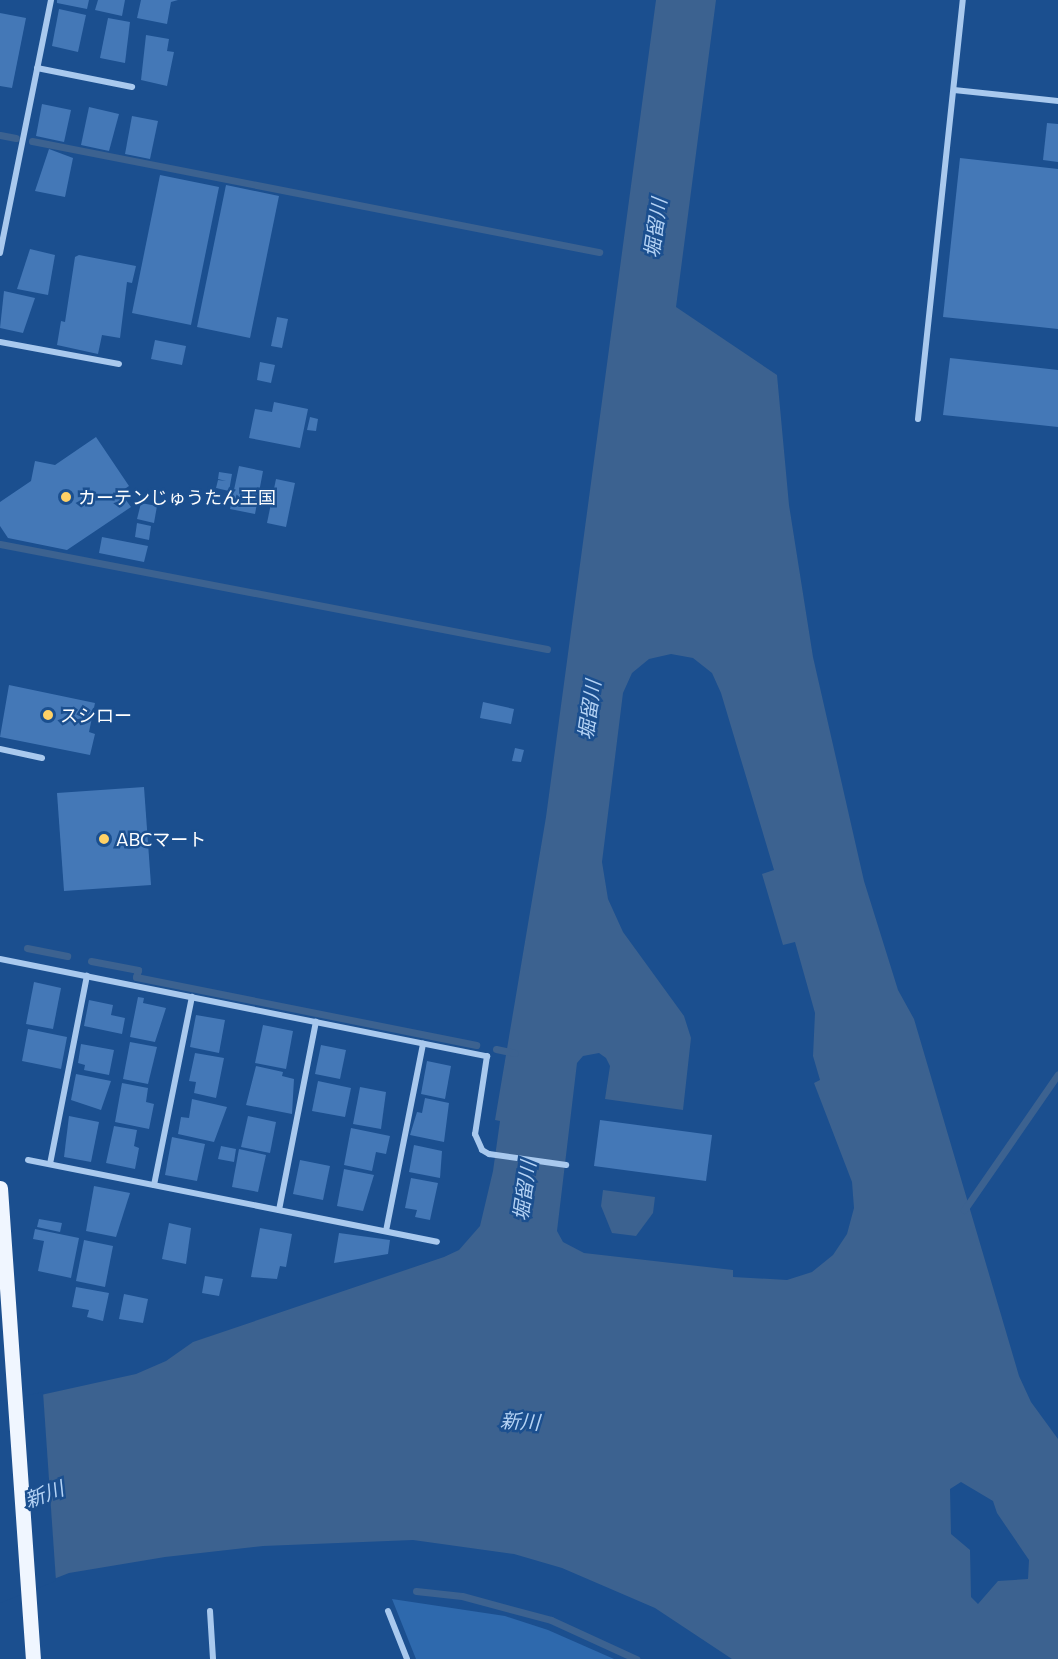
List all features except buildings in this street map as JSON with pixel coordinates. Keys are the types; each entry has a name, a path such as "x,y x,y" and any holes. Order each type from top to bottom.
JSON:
{"main road":[{"path":"0,1188 33,1659"}],"street":[{"path":"0,253 51,0"},
{"path":"918,419 963,0"},
{"path":"38,68 132,87"},
{"path":"954,90 1058,102"},
{"path":"0,342 119,364"},
{"path":"0,749 42,758"},
{"path":"0,959 487,1056 476,1134 477,1142 489,1154 566,1165"},
{"path":"50,1164 87,976"},
{"path":"154,1185 192,997"},
{"path":"279,1210 316,1022"},
{"path":"386,1231 423,1044"},
{"path":"28,1160 437,1242"},
{"path":"210,1611 213,1659"},
{"path":"388,1611 407,1659"}],"shaded area":[{"path":"392,1599 505,1616 548,1630 614,1659 416,1659"}],"water":[{"path":"656,0 716,0 676,307 777,375 789,505 813,657 864,881 898,990 914,1019 1019,1376 1031,1402 1058,1439 1058,1659 732,1659 655,1608 562,1568 514,1554 413,1540 263,1546 165,1557 69,1573 0,1600 0,1404 136,1374 166,1361 193,1342 444,1257 459,1250 480,1226 493,1171 500,1121 495,1120 546,817","holes":["671,654 693,658 712,673 721,693 774,870 762,874 783,945 795,942 815,1013 813,1056 820,1080 814,1083 852,1182 854,1208 847,1234 833,1255 812,1272 787,1280 733,1277 733,1270 584,1253 563,1242 557,1231 577,1063 583,1056 599,1053 606,1058 610,1066 605,1099 683,1110 691,1038 684,1016 623,932 608,899 602,862 623,693 632,673 649,659","961,1482 993,1501 997,1513 1029,1560 1028,1579 998,1581 978,1604 971,1597 970,1550 951,1534 950,1489"]},
{"path":"603,1190 655,1197 653,1213 636,1236 612,1233 601,1206"}],"pier":[{"path":"43,1392 56,1581 0,1603 0,1401"}],"waterway":[{"path":"0,135 16,138"},
{"path":"32,141 599,252"},
{"path":"0,544 547,649"},
{"path":"27,948 67,956"},
{"path":"91,961 138,970 136,977 476,1045"},
{"path":"496,1049 515,1053"},
{"path":"964,1210 1058,1074"},
{"path":"416,1591 462,1596 551,1620 636,1659"}],"place":[{"name":"カーテンじゅうたん王国","path":"66,497"},
{"name":"スシロー","path":"48,715"},
{"name":"ABCマート","path":"104,839"}],"water label":[{"name":"堀留川","path":"655,228"},
{"name":"堀留川","path":"589,710"},
{"name":"堀留川","path":"524,1191"},
{"name":"新川","path":"520,1421"},
{"name":"新川","path":"44,1494"}]}
